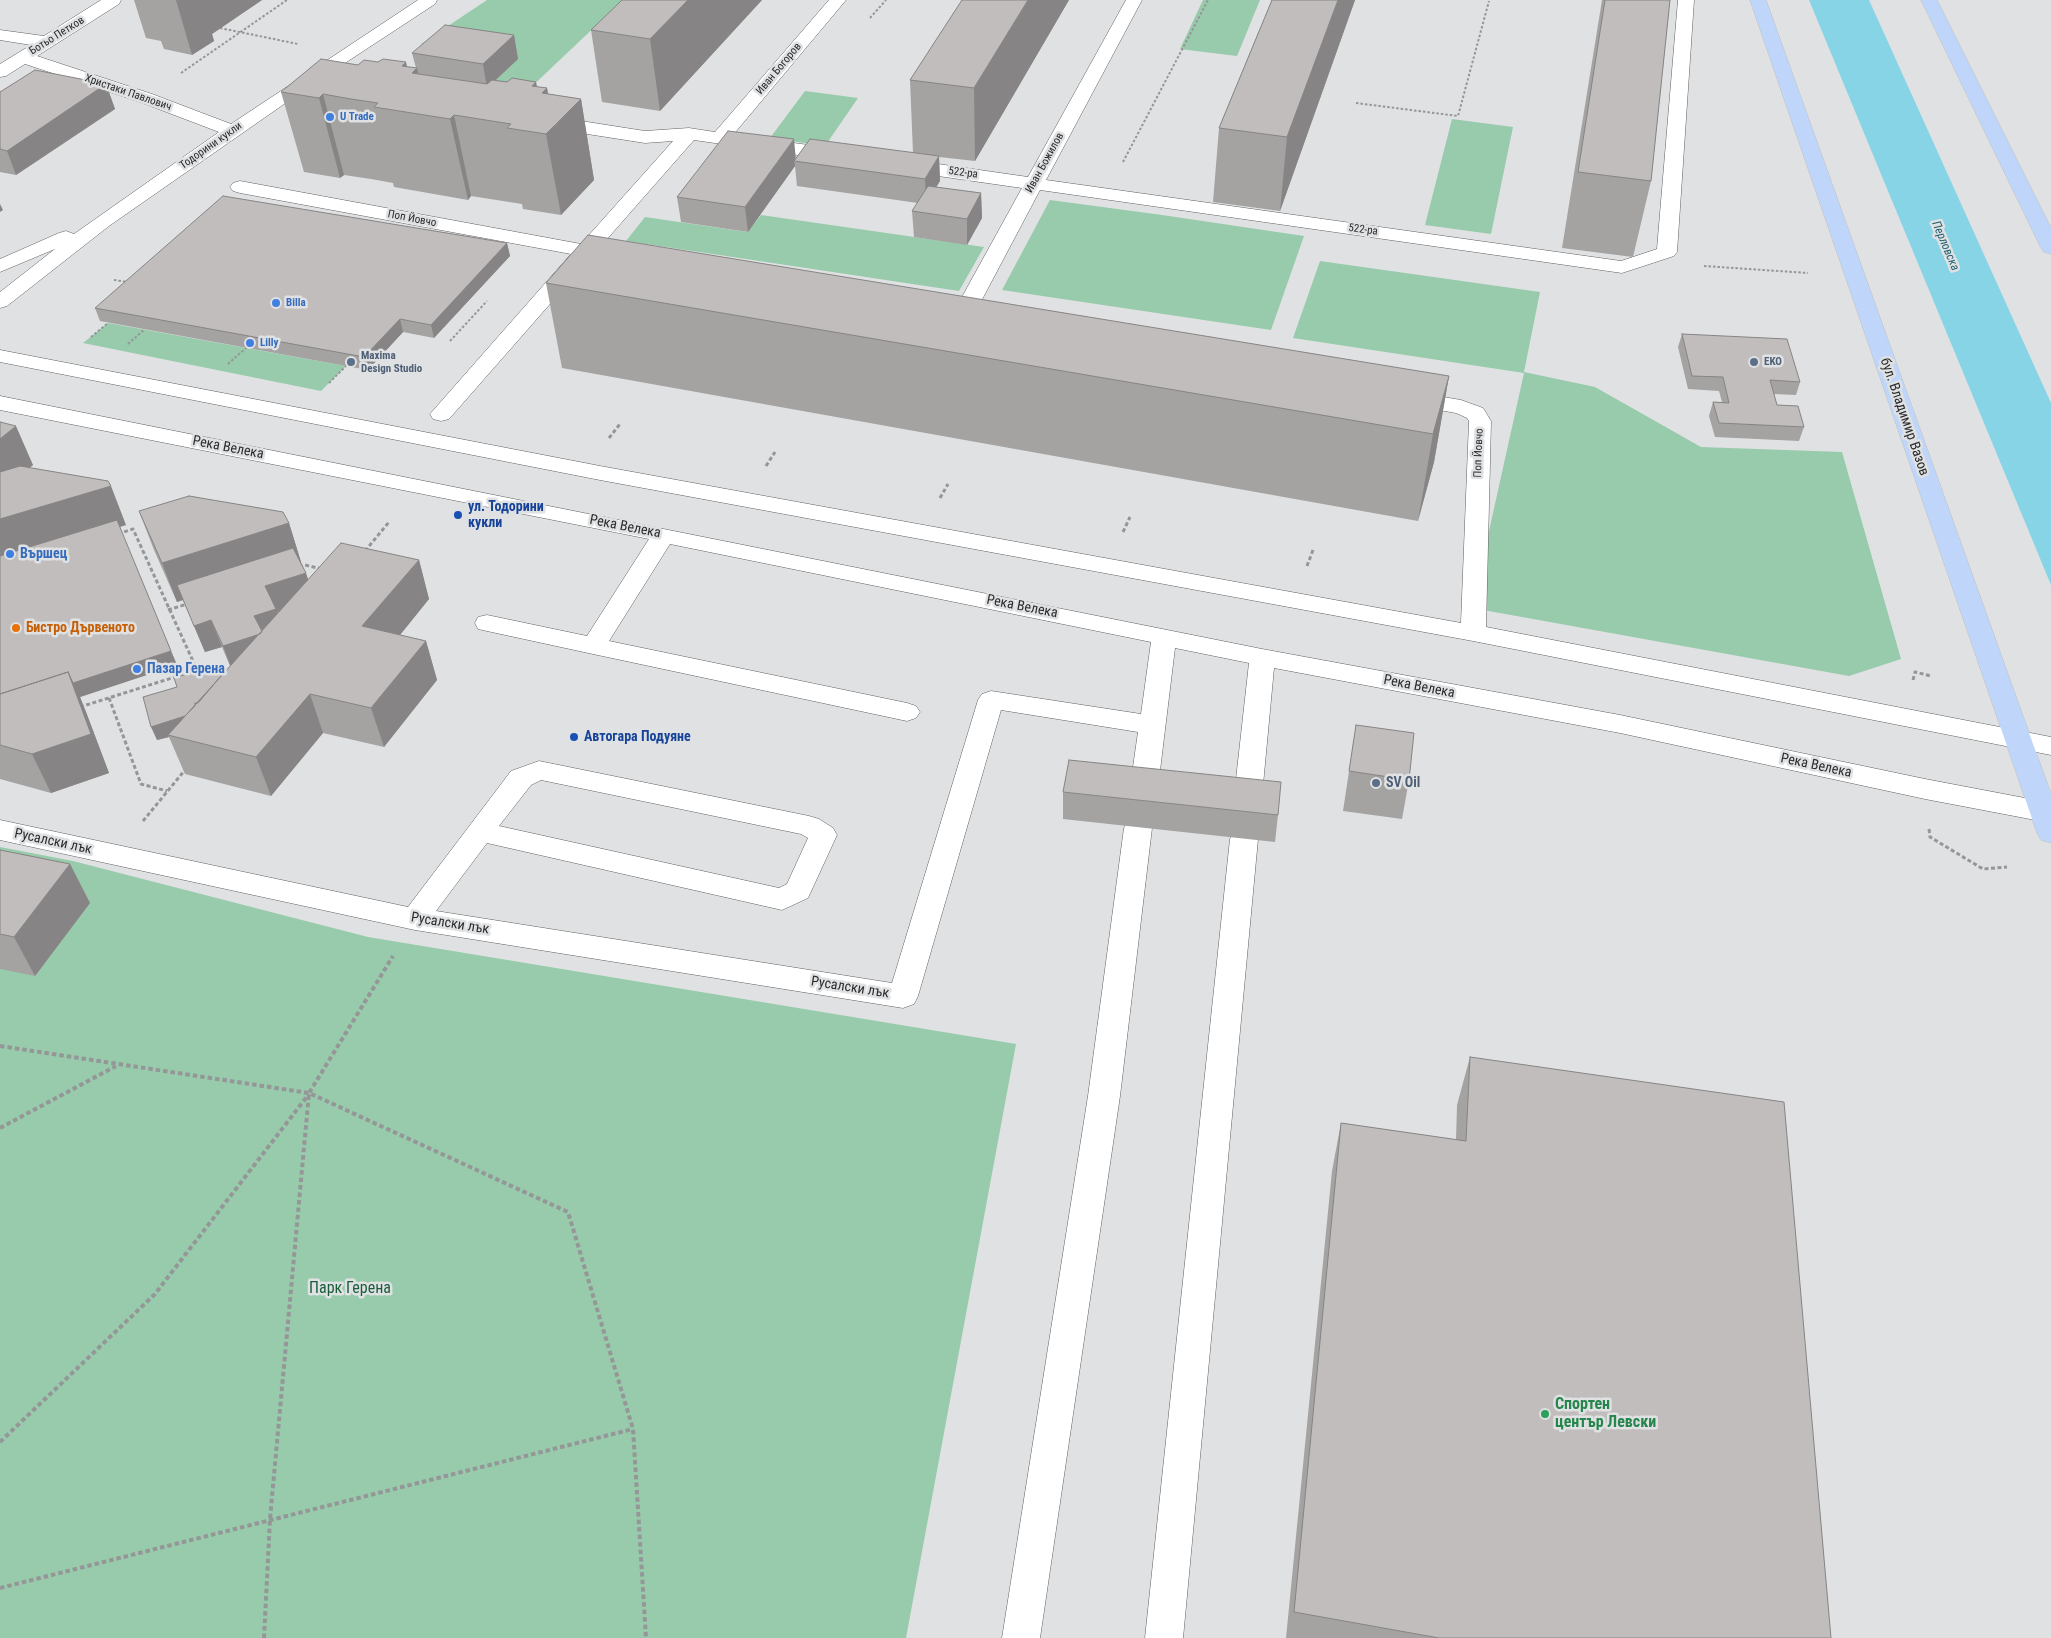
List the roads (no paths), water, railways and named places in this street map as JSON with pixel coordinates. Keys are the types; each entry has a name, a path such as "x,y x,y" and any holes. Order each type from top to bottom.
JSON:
{"main road":[{"name":"бул. Владимир Вазов","path":"1758,0 2005,698 2017,740 2048,819"},
{"path":"1929,0 2051,248"}],"street":[{"name":"Ботьо Петков","path":"0,72 113,0"},
{"name":"Тодорини кукли","path":"0,302 102,222 304,82 429,0"},
{"name":"Иван Богоров","path":"720,138 838,0"},
{"name":"Иван Божилов","path":"957,326 1134,0"},
{"name":"522-ра","path":"888,162 1622,267 1667,252 1686,0"},
{"path":"0,35 46,42"},
{"name":"Христаки Павлович","path":"24,57 146,98 232,131"},
{"path":"304,82 328,85"},
{"path":"528,117 544,122 645,137 690,134 859,158"},
{"path":"441,414 581,264 690,134"},
{"name":"Поп Йовчо","path":"240,187 581,264"},
{"path":"0,266 102,222"},
{"path":"0,356 600,473 1473,633 2051,746"},
{"name":"Поп Йовчо","path":"1393,396 1461,407 1475,413 1480,421 1473,633"},
{"name":"Река Велека","path":"0,402 1262,657 1620,724 1907,786 2048,819"},
{"path":"593,646 664,535"},
{"path":"487,623 907,712"},
{"path":"1143,795 1164,636"},
{"path":"1247,806 1262,657"},
{"name":"Русалски лък","path":"0,830 415,919 903,996 991,700 1152,725"},
{"path":"415,919 480,832 521,778 539,770 809,826 822,835 798,892 782,899 480,832"},
{"path":"1021,1638 1104,1096 1138,828"},
{"path":"1164,1638 1244,839"}],"water":[{"name":"Перловска","path":"1809,0 1869,0 2051,403 2051,585"}],"place":[{"name":"U Trade","path":"330,117"},
{"name":"Billa","path":"276,303"},
{"name":"Lilly","path":"250,343"},
{"name":"Maxima Design Studio","path":"351,362"},
{"name":"EKO","path":"1754,362"},
{"name":"ул. Тодорини кукли","path":"458,515"},
{"name":"Вършец","path":"10,554"},
{"name":"Бистро Дървеното","path":"16,628"},
{"name":"Пазар Герена","path":"137,669"},
{"name":"Автогара Подуяне","path":"574,737"},
{"name":"SV Oil","path":"1376,783"},
{"name":"Спортен център Левски","path":"1545,1414"}],"park label":[{"name":"Парк Герена","path":"350,1289"}]}
